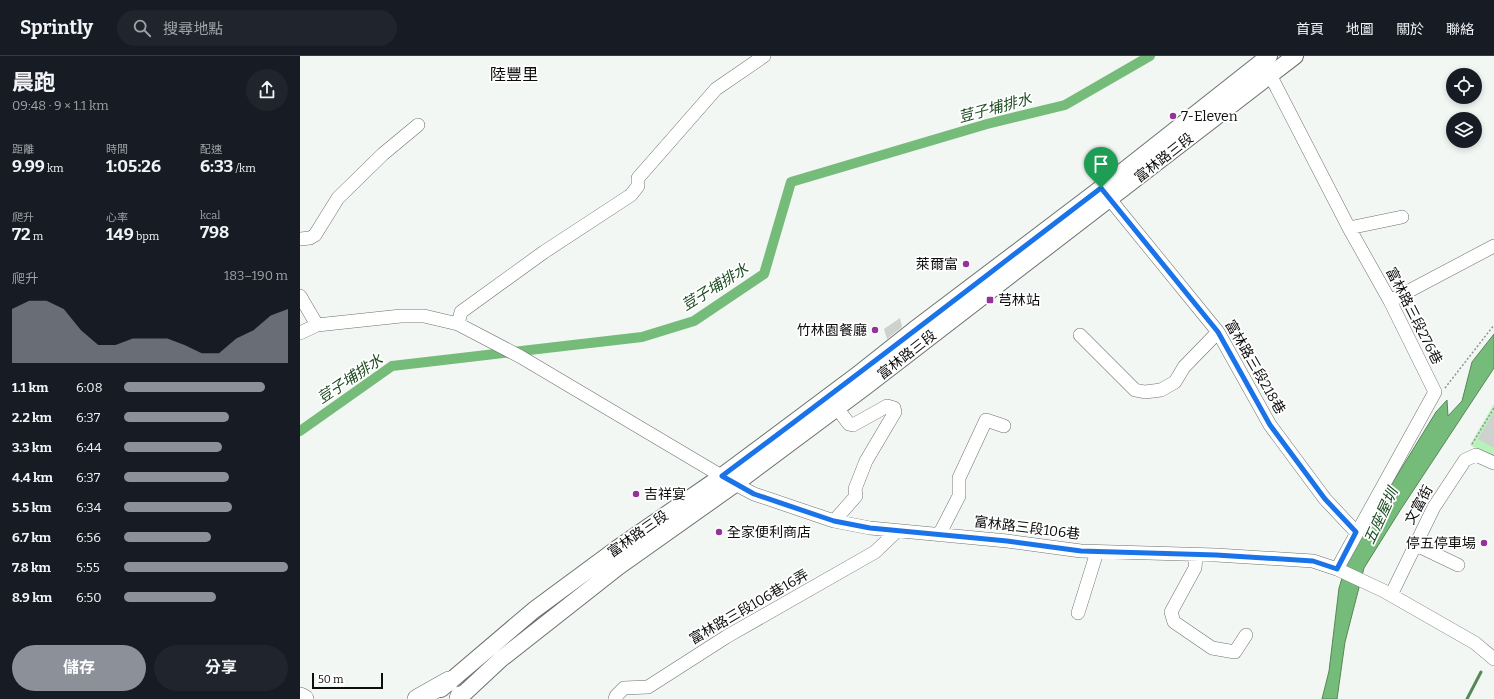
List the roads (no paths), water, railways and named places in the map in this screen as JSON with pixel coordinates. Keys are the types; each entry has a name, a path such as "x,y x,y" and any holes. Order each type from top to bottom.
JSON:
{"highway":[{"path":"417,699 449,682"},
{"path":"300,698 304,699"}],"main road":[{"name":"富林路三段","path":"459,698 501,659 728,480 860,382 1105,194 1272,75 1296,56"},
{"name":"富林路三段","path":"1105,194 1263,58"},
{"name":"富林路三段","path":"432,699 449,682 534,610 618,548 728,480 837,408 860,382"}],"street":[{"path":"458,324 461,312 544,252 631,195 638,186 638,178 716,89 764,56"},
{"name":"富林路三段276巷","path":"1263,58 1349,228 1390,302 1435,392 1356,532 1337,569"},
{"path":"300,239 310,238 338,198 383,154 418,125"},
{"name":"富林路三段218巷","path":"1105,194 1218,332 1270,425 1325,499 1356,532"},
{"path":"1349,228 1402,217"},
{"path":"1390,302 1494,246"},
{"path":"300,296 317,325"},
{"name":"富林路三段106巷","path":"300,333 317,325 401,316 424,316 458,324 521,357 754,494 834,521 870,528 1007,541 1097,552 1196,556 1216,555 1313,561 1337,569 1388,593"},
{"path":"1080,335 1135,390 1145,392 1161,390 1175,382 1184,367 1218,332"},
{"path":"834,521 856,496 855,490 866,461 895,414 894,408 887,406 853,425 849,424 837,408"},
{"path":"939,535 958,496 959,478 986,420 1004,426"},
{"name":"文富街","path":"1388,593 1416,545 1434,507 1465,460 1476,455 1494,463"},
{"name":"富林路三段106巷16弄","path":"615,699 624,688 648,688 726,636 876,552 897,531"},
{"path":"1416,545 1458,566"},
{"path":"1078,613 1097,552"},
{"path":"1196,556 1195,568 1171,612 1174,622 1212,648 1235,652 1246,636"},
{"path":"1388,593 1469,640 1492,657"}],"water":[{"name":"五座屋圳","path":"1494,334 1494,368 1364,568 1345,642 1337,699 1322,699 1329,671 1339,588 1350,552 1436,412 1447,400 1448,416 1462,401 1472,362"}],"waterway":[{"name":"荳子埔排水","path":"300,431 392,366 642,337 694,321 764,274 791,182 987,124 1065,105 1150,56"},
{"path":"1467,699 1481,672"}],"place":[{"name":"7-Eleven","path":"1173,116"},
{"name":"萊爾富","path":"966,264"},
{"name":"芎林站","path":"990,300"},
{"name":"竹林園餐廳","path":"875,330"},
{"name":"吉祥宴","path":"636,494"},
{"name":"全家便利商店","path":"719,532"},
{"name":"停五停車場","path":"1484,543"}],"district":[{"name":"陸豐里","path":"514,74"}]}
